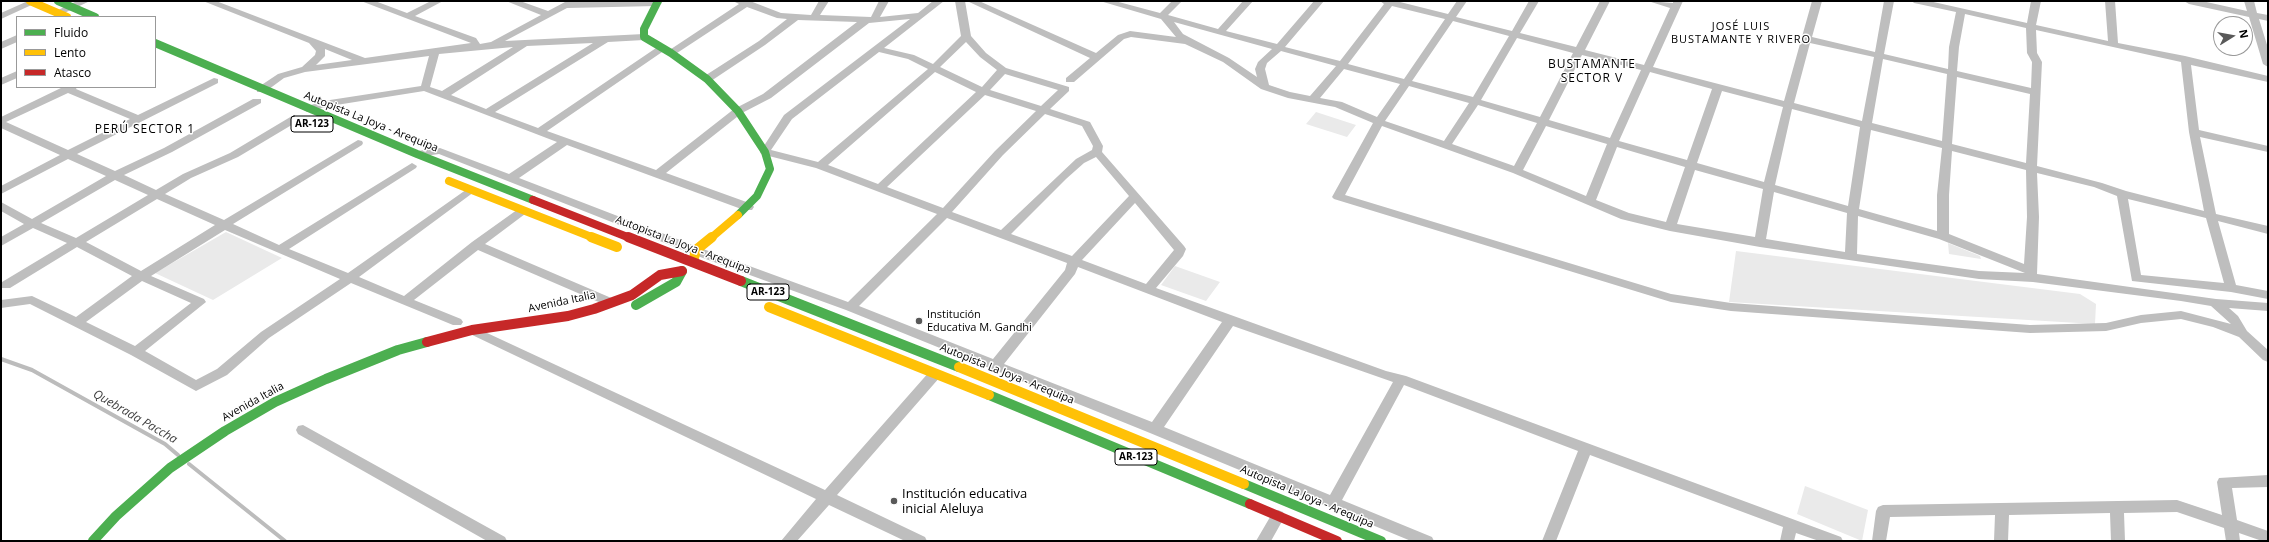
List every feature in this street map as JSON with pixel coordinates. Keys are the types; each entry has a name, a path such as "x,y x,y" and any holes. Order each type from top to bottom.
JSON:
{"main road":[{"path":"58,1 93,16"},
{"path":"32,2 64,16"},
{"path":"658,2 644,29 644,37 707,80 738,111 765,152 770,169 757,196 748,207 702,252"},
{"name":"Autopista La Joya - Arequipa","path":"156,43 262,90 417,154 987,378 1381,541"},
{"path":"201,76 218,83"},
{"path":"243,94 260,102"},
{"name":"AR-123","path":"283,112 300,119"},
{"name":"AR-123","path":"344,138 361,145"},
{"path":"398,160 415,167"},
{"path":"441,178 521,211 624,249"},
{"path":"626,310 676,282 686,273 660,263"},
{"name":"Avenida Italia","path":"93,541 116,516 176,464 250,417 326,379 398,350 582,313 632,295 660,275 686,273"},
{"name":"AR-123","path":"762,304 935,374 1337,541"},
{"path":"493,338 507,336"},
{"path":"335,386 349,380"}],"street":[{"path":"64,16 72,7 85,1"},
{"path":"208,1 364,61"},
{"path":"367,1 409,15 473,40 476,43 474,47"},
{"path":"409,15 438,1"},
{"path":"511,1 548,14"},
{"path":"814,17 824,1"},
{"path":"658,174 738,111 767,96 870,20 884,1"},
{"path":"939,1 788,117 765,152 820,166 1230,320 1385,376 1401,379 1836,541"},
{"path":"850,307 945,213 999,153 1065,89 1003,70 983,55 966,37 960,1"},
{"path":"972,1 1096,57"},
{"path":"1107,1 1408,82 1614,141 1690,165 1943,236 2031,275"},
{"path":"1163,16 1177,1"},
{"path":"1221,31 1248,1"},
{"path":"1265,87 1260,69 1263,62 1279,48 1319,1"},
{"path":"1314,98 1342,65 1389,1 1513,35 1578,50 1648,70 2098,185 2122,194 2268,230"},
{"path":"1462,1 1408,82 1379,122 1338,197 1671,298 1731,307 2030,329 2106,328 2141,319 2181,315 2216,323 2243,334"},
{"path":"1446,146 1475,102 1534,1"},
{"path":"1517,171 1578,50 1605,1"},
{"path":"1590,201 1614,141 1648,70 1676,4 1653,1"},
{"path":"1760,243 1769,186 1788,106 1816,1"},
{"path":"1851,257 1853,210 1877,56 1889,1"},
{"path":"1917,1 2185,59 2268,79"},
{"path":"2031,275 2033,217 2031,168 2036,92 2036,62 2032,53 2031,26 2036,1"},
{"path":"2110,1 2113,44"},
{"path":"2189,1 2268,18"},
{"path":"2249,1 2268,64"},
{"path":"1,16 32,2"},
{"path":"492,45 565,5 658,2"},
{"path":"540,131 742,2 780,16 870,20 923,14"},
{"path":"1943,236 1943,195 1954,73 1954,48 1961,10"},
{"path":"1163,16 1187,41"},
{"path":"707,80 762,43 796,17"},
{"path":"1070,80 1121,37 1130,34 1187,41 1226,60 1265,87 1288,95 1314,98 1338,104 1379,122 1517,171 1625,216 1670,228 1851,257 1979,275 2031,275 2181,297 2216,304 2268,307"},
{"path":"262,90 281,76 304,69 492,45 644,37"},
{"path":"820,166 934,68 966,37"},
{"path":"1,46 16,38"},
{"path":"1807,38 1877,56 2036,92"},
{"path":"487,113 605,39"},
{"path":"304,69 320,56 321,51 312,41"},
{"path":"442,96 525,43"},
{"path":"878,49 911,57 983,91 1086,124 1098,146 1097,152"},
{"path":"425,88 435,52"},
{"path":"2185,59 2194,132 2212,216 2231,288"},
{"path":"879,189 983,91 1003,70"},
{"path":"1,82 16,74"},
{"path":"1,191 138,119 218,83"},
{"path":"1670,228 1690,165 1718,87"},
{"path":"1,121 70,88 138,119"},
{"path":"307,109 330,103 425,88 487,113 748,207"},
{"path":"1,242 113,176 168,150 260,102"},
{"path":"300,119 234,155 187,176 78,243 4,284 1,303 32,300 136,352 196,386 222,372 265,335 350,278 470,190"},
{"path":"1,124 113,176 280,250 457,322"},
{"path":"2194,132 2268,149"},
{"path":"511,178 566,141"},
{"path":"77,322 141,276 361,145"},
{"path":"417,154 440,151 702,252 850,307 1155,429 1427,541"},
{"path":"1097,152 1180,249 1179,253 1148,289"},
{"path":"1003,235 1080,161 1097,152"},
{"path":"280,250 415,167"},
{"path":"2122,194 2136,278 2231,288 2268,295"},
{"path":"996,365 1071,271 1074,262 1135,196"},
{"path":"1,206 33,224 78,243 141,276 200,302 136,352"},
{"path":"406,300 521,211"},
{"path":"476,245 612,303"},
{"path":"693,262 702,252"},
{"path":"2176,283 2216,304 2234,319 2243,334 2268,357"},
{"path":"2216,304 2231,288"},
{"path":"1155,429 1230,320"},
{"path":"473,336 493,338 920,541"},
{"path":"788,541 826,496 935,374"},
{"path":"1333,503 1401,379"},
{"path":"303,430 500,541"},
{"path":"1549,541 1586,448"},
{"path":"2233,541 2224,482 2268,481"},
{"path":"1879,541 1883,512 2176,506 2268,536"},
{"path":"2117,507 2118,541"},
{"path":"2001,541 2002,510"},
{"path":"1263,541 1278,516"},
{"path":"1787,541 1791,524"}],"shaded area":[{"path":"1316,112 1356,125 1347,137 1306,124"},
{"path":"226,232 282,258 213,300 155,273"},
{"path":"1948,243 1980,256 1981,259 1949,254"},
{"path":"1736,251 2080,294 2096,304 2095,324 1729,302"},
{"path":"1175,266 1220,282 1206,301 1161,285"},
{"path":"1805,486 1868,510 1862,541 1797,514"}],"waterway":[{"name":"Quebrada Paccha","path":"1,359 32,370 165,444 178,455"},
{"name":"Quebrada Paccha","path":"189,464 285,541"}],"traffic: fast":[{"path":"58,1 93,16"},
{"path":"658,1 644,29 644,37 671,53 707,79 738,111 765,152 770,169 757,196 738,215"},
{"path":"156,43 417,154 533,200"},
{"path":"636,305 676,282 682,271"},
{"path":"741,281 959,367"},
{"path":"93,541 116,516 170,468 225,431 275,402 326,379 398,350 427,342"},
{"path":"989,395 1250,504"},
{"path":"1244,484 1381,541"}],"traffic: slow":[{"path":"30,1 65,16"},
{"path":"449,181 617,247"},
{"path":"693,262 696,250 738,215"},
{"path":"769,307 989,395"},
{"path":"959,367 1244,484"}],"traffic: jam":[{"path":"533,200 741,281"},
{"path":"427,342 472,330 568,316 594,309 632,295 660,275 682,271"},
{"path":"1250,504 1337,541"}],"place":[{"name":"Institución Educativa M. Gandhi","path":"919,321"},
{"name":"Institución educativa inicial Aleluya","path":"894,501"}],"district":[{"name":"JOSÉ LUIS BUSTAMANTE Y RIVERO","path":"1741,33"},
{"name":"BUSTAMANTE SECTOR V","path":"1592,72"},
{"name":"PERÚ SECTOR 1","path":"145,130"}]}
